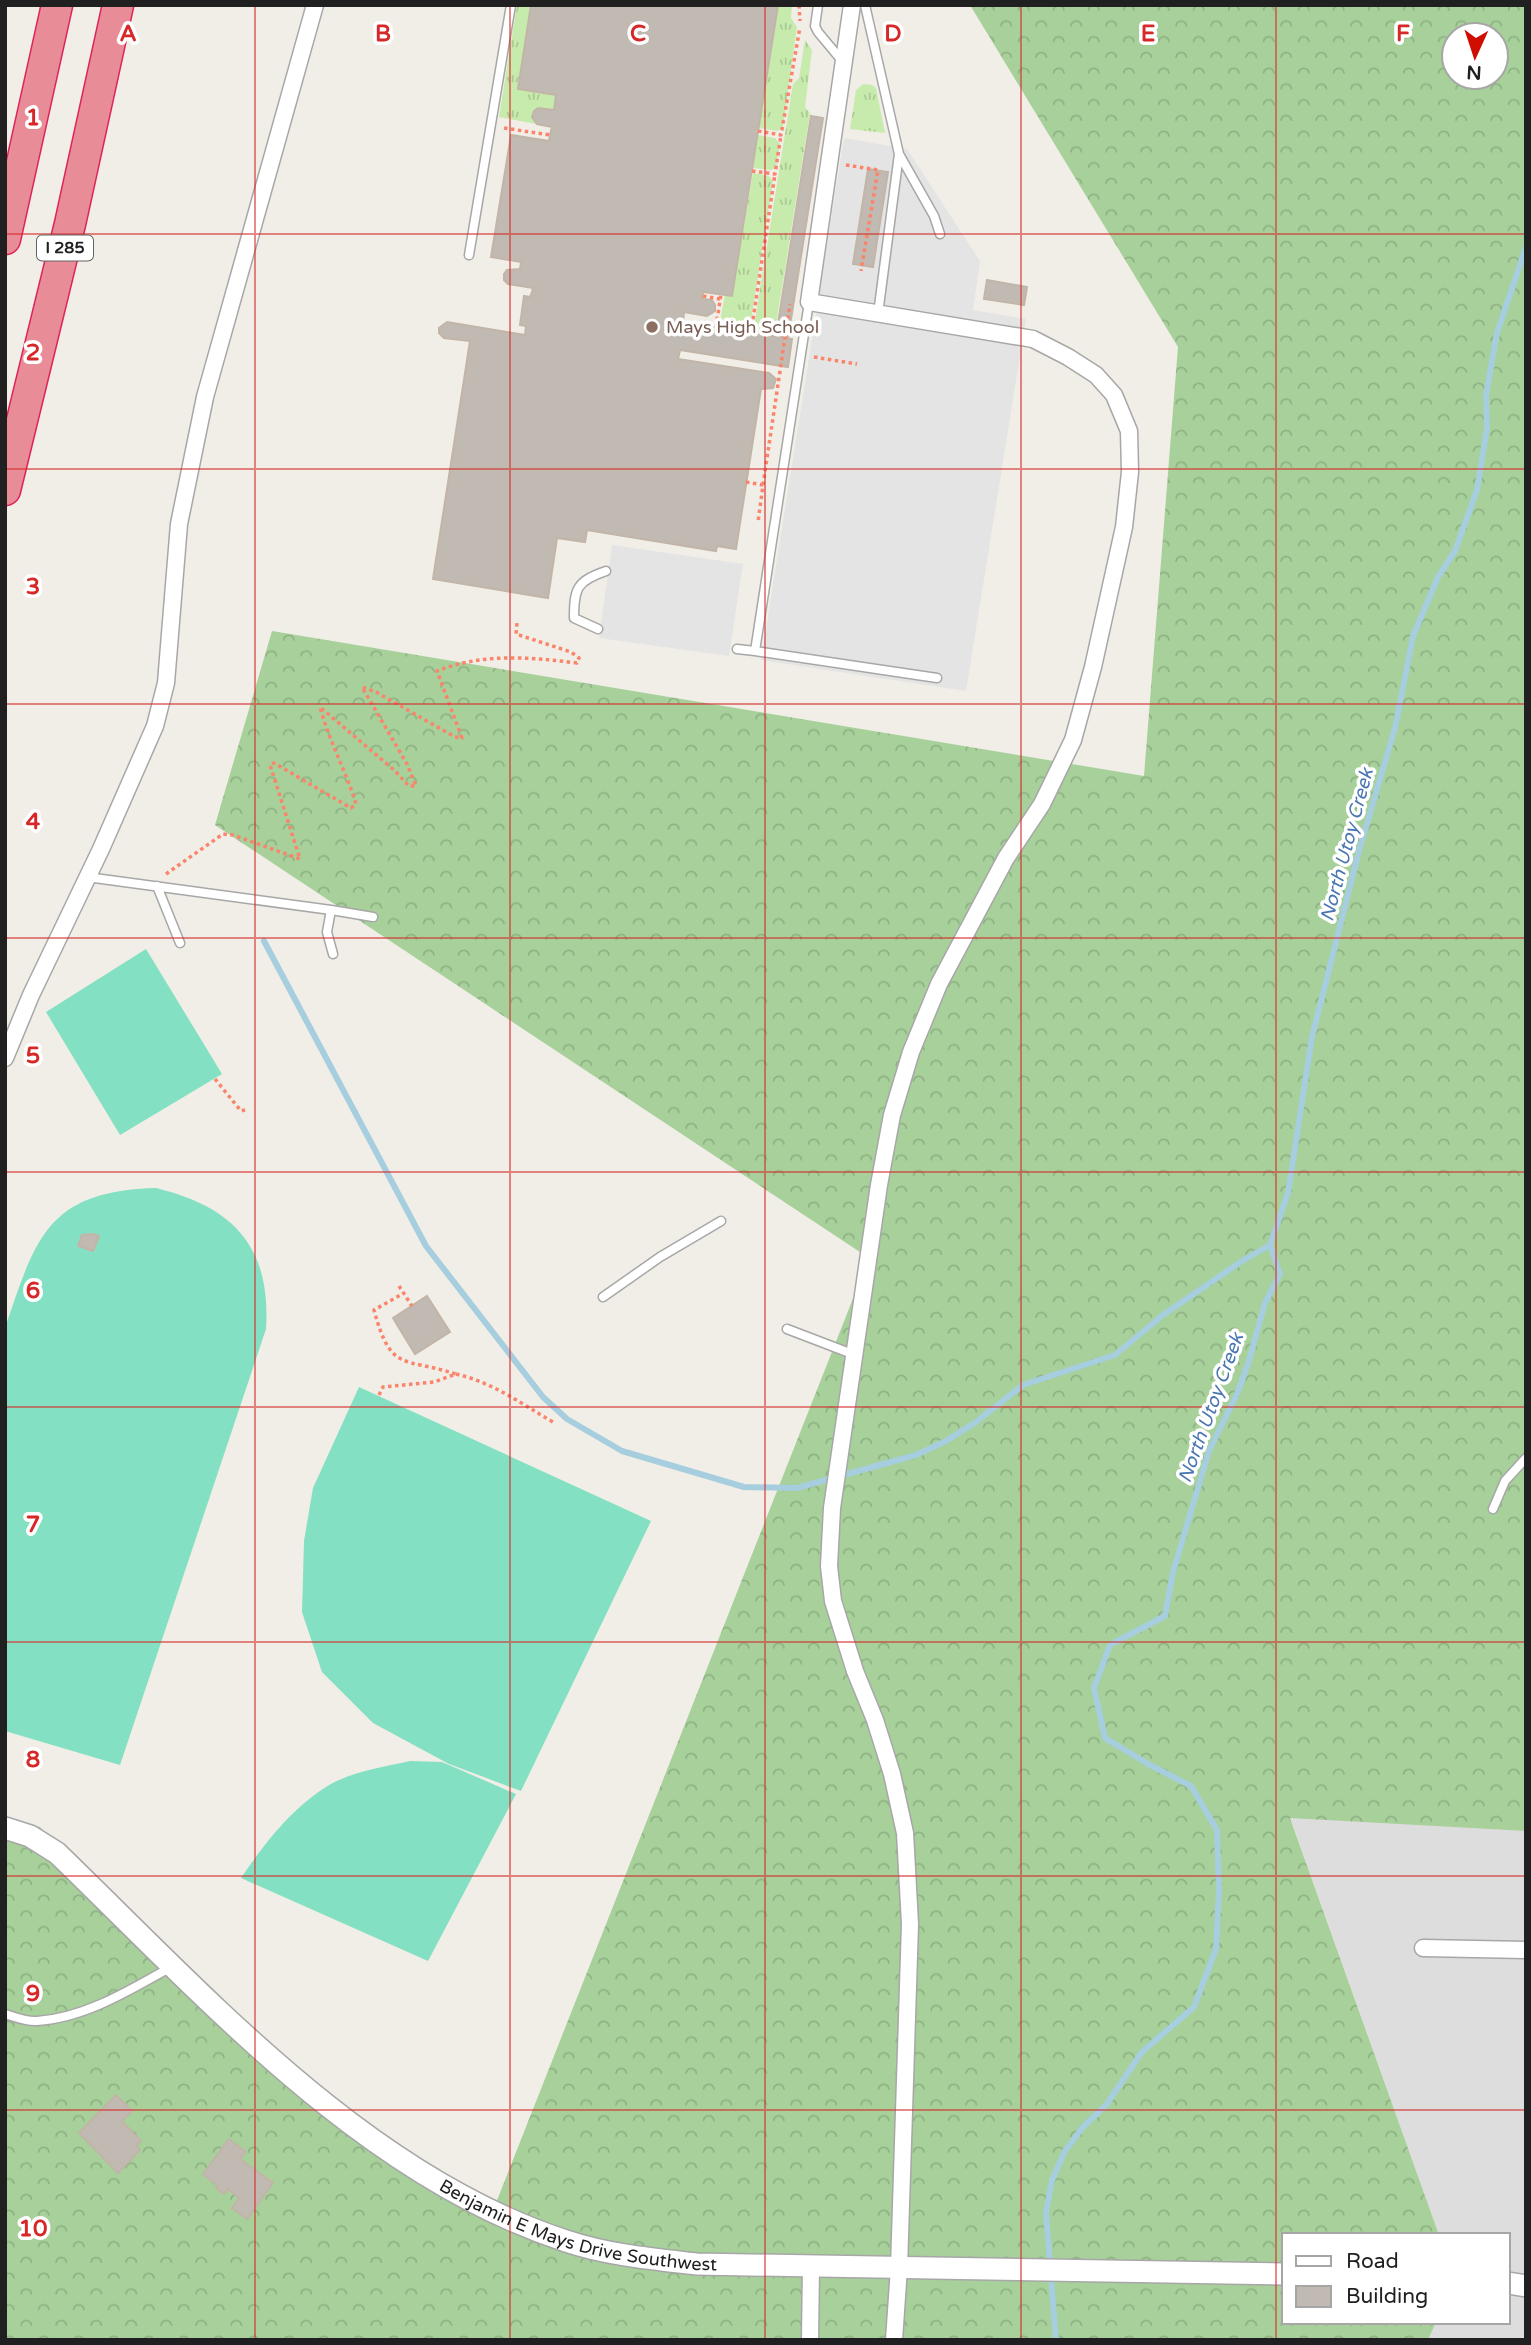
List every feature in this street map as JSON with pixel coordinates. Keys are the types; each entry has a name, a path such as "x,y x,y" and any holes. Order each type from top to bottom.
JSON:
{"highway":[{"path":"5,239 57,5"},
{"name":"I 285","path":"5,490 70,224 118,5"}],"street":[{"path":"5,1058 31,995 155,726 166,683 178,537 205,397 315,5"},
{"path":"852,5 808,302 1033,339 1068,357 1096,375 1114,395 1129,431 1130,472 1124,527 1093,667 1073,740 1042,804 1006,858 944,973 911,1052 892,1115 879,1185 832,1508 829,1566 833,1601 892,1774 905,1833 910,1924 899,2268 894,2340"},
{"name":"Benjamin E Mays Drive Southwest","path":"5,1828 30,1836 57,1853 244,2033 334,2111 440,2184 512,2221 567,2242 628,2257 696,2264 1282,2274"},
{"path":"1423,1948 1526,1950"},
{"path":"810,2340 811,2266"}],"lane":[{"path":"469,255 511,5"},
{"path":"818,5 815,26 843,62"},
{"path":"865,5 898,153 934,216 940,234"},
{"path":"878,314 898,153"},
{"path":"755,651 808,302"},
{"path":"598,628 574,618 574,595 585,579 606,571"},
{"path":"737,649 937,678"},
{"path":"87,877 373,917"},
{"path":"157,886 180,943"},
{"path":"331,910 327,932 333,954"},
{"path":"603,1297 660,1257 721,1221"},
{"path":"787,1329 855,1354"},
{"path":"1493,1509 1505,1481 1526,1458"},
{"path":"5,2014 34,2022 80,2013 132,1989 174,1965"}],"path":[{"path":"751,332 801,23 799,5"},
{"path":"801,23 805,32"},
{"path":"491,125 550,135"},
{"path":"758,131 781,135"},
{"path":"844,165 878,170 861,271"},
{"path":"752,171 775,174"},
{"path":"703,296 721,296 716,327"},
{"path":"814,358 857,364"},
{"path":"747,482 763,485 757,527"},
{"path":"157,886 157,881 223,834 233,835 300,859 270,765 274,763 351,808 356,804 320,707 409,786 416,786 407,764 362,687 376,692 455,737 462,738 437,671 481,659 498,658 577,663 579,658 571,652 516,634 517,622"},
{"path":"215,1079 240,1111 248,1109"},
{"path":"399,1286 412,1306"},
{"path":"404,1293 374,1310 388,1349 408,1363 480,1380 497,1387 553,1422"},
{"path":"379,1395 383,1387 434,1382 456,1374"}],"shaded area":[{"path":"844,138 907,149 980,261 973,310 1026,319 966,691 761,660"},
{"path":"612,545 743,564 729,656 599,638"},
{"path":"1290,1817 1526,1831 1526,2340 1428,2340 1435,2324 1510,2324 1510,2233 1438,2233"}],"green space":[{"path":"517,5 531,5 518,89 556,95 554,110 537,108 532,118 536,124 499,117"},
{"path":"778,5 792,5 791,18 797,27 783,127 777,131 759,128"},
{"path":"970,5 1526,5 1526,1831 1290,1818 1438,2233 1282,2233 1282,2324 1435,2324 1428,2340 5,2340 5,1818 40,1827 147,1941 302,2092 494,2208 869,1258 215,825 272,631 1144,776 1178,347"},
{"path":"805,40 812,50 805,107 810,113 775,331 771,335 757,333 754,327 793,84 799,78"},
{"path":"863,84 876,88 885,133 850,129 856,90"},
{"path":"758,135 775,138 780,144 776,168 753,168"},
{"path":"753,173 769,176 773,181 750,327 744,332 724,328 720,322 725,294 732,295"},
{"path":"146,949 222,1074 120,1135 46,1012"},
{"path":"156,1188 207,1207 226,1219 242,1235 254,1253 262,1275 266,1300 266,1329 120,1765 5,1731 5,1328 26,1268 52,1225 69,1210 91,1198 120,1191"},
{"path":"359,1387 651,1521 521,1791 449,1764 373,1723 322,1672 302,1612 304,1541 313,1488"},
{"path":"410,1761 442,1762 516,1794 428,1961 241,1878 281,1826 317,1793 350,1776"}],"building":[{"path":"531,5 778,5 732,296 703,292 702,299 712,300 715,311 707,316 684,312 683,322 792,339 788,367 680,350 678,359 769,373 776,379 773,388 761,389 736,549 717,546 716,551 587,530 585,542 557,538 548,598 433,579 470,341 444,338 439,333 439,328 447,322 525,335 526,326 520,325 524,296 530,297 533,288 508,284 504,280 507,270 520,269 521,262 491,257 511,135 549,141 552,127 537,124 532,117 538,108 554,110 556,95 518,89"},
{"path":"531,5 778,5 732,296 703,292 702,299 712,300 715,311 707,316 684,312 683,322 792,339 788,367 680,350 678,359 769,373 776,379 773,388 761,389 736,549 717,546 716,551 587,530 585,542 557,538 548,598 433,579 470,341 444,338 439,333 439,328 447,322 525,335 526,326 520,325 524,296 530,297 533,288 508,284 504,280 507,270 520,269 521,262 491,257 511,135 549,141 552,127 537,124 532,117 538,108 554,110 556,95 518,89"},
{"path":"811,116 823,118 788,338 776,336"},
{"path":"868,169 888,172 873,267 853,264"},
{"path":"987,280 1027,287 1024,305 984,299"},
{"path":"82,1235 99,1236 93,1251 78,1246"},
{"path":"427,1296 450,1332 415,1354 393,1318"},
{"path":"116,2095 132,2111 122,2121 141,2141 136,2146 140,2150 118,2173 79,2133"},
{"path":"229,2139 246,2152 240,2159 273,2183 247,2219 232,2208 239,2198 228,2189 224,2194 203,2174"}],"waterway":[{"name":"North Utoy Creek","path":"1056,2340 1046,2213 1052,2180 1065,2151 1083,2127 1106,2105 1142,2052 1194,2007 1216,1949 1219,1890 1217,1830 1191,1786 1105,1738 1094,1688 1110,1645 1165,1616 1173,1572 1209,1451 1237,1394 1265,1303 1280,1274 1270,1245 1288,1193 1312,1037 1359,851 1395,728 1413,636 1438,577 1455,551 1477,490 1487,428 1486,395 1497,333 1526,247"},
{"path":"264,941 426,1246 543,1397 567,1419 622,1451 744,1487 797,1488 916,1455 946,1441 976,1422 1023,1385 1115,1355 1163,1315 1270,1245"}],"place":[{"name":"Mays High School","path":"652,327"}]}
